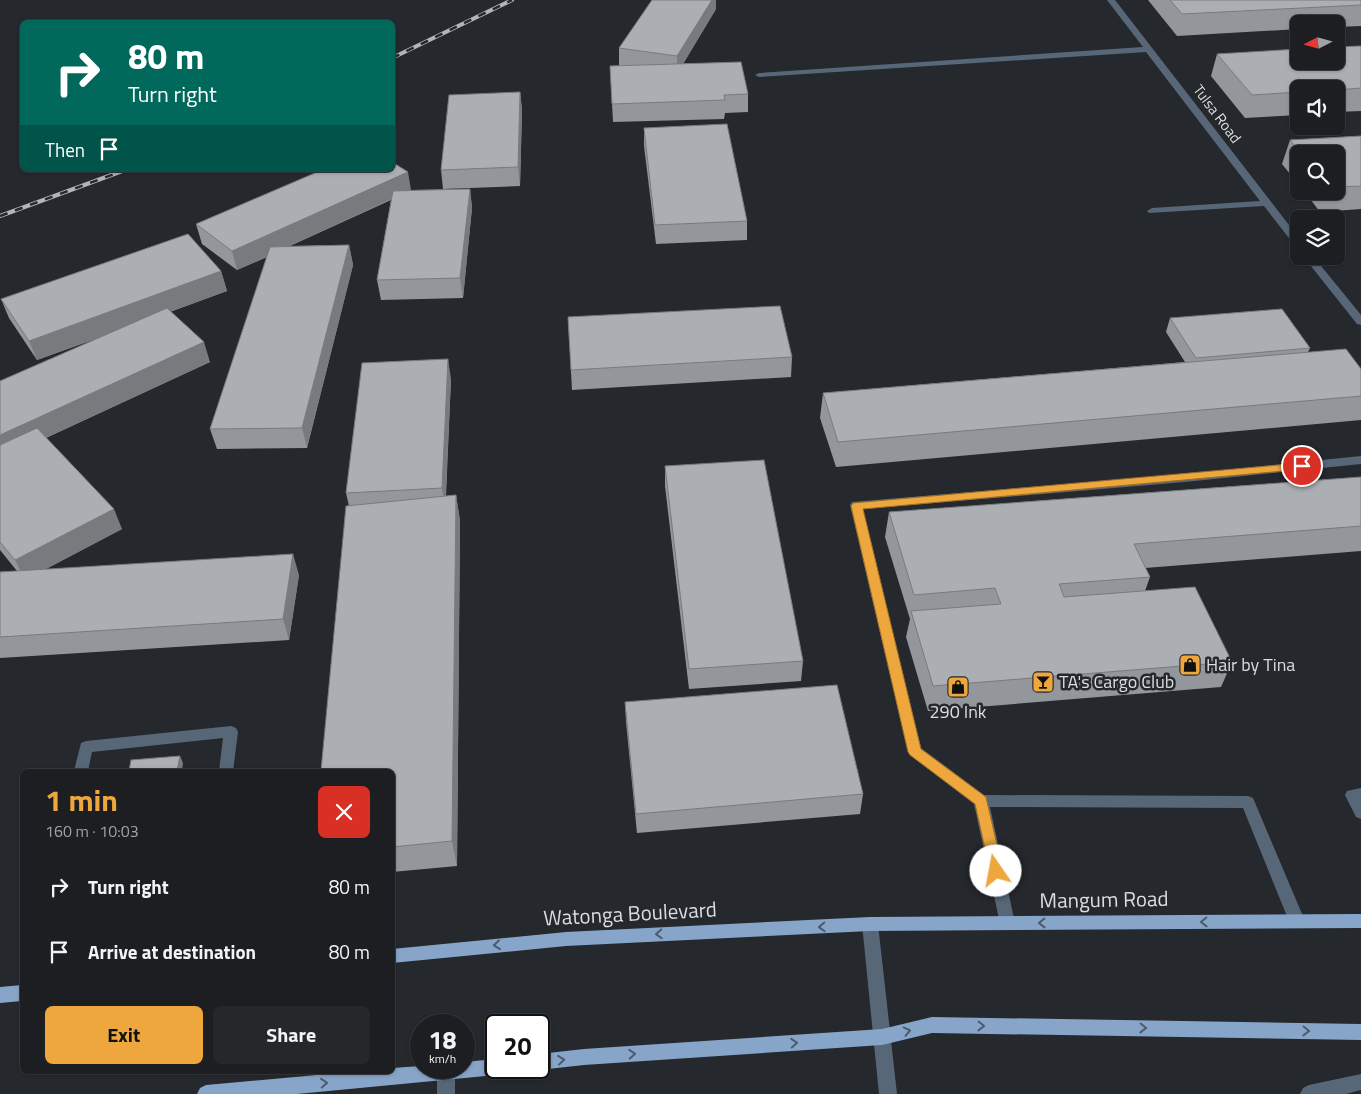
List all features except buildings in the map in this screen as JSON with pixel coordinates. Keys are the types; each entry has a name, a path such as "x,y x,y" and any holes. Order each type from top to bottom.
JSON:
{"main road":[{"name":"Mangum Road","path":"870,924 1361,921"},
{"name":"Watonga Boulevard","path":"395,956 566,939 870,924"},
{"path":"0,995 20,993"},
{"path":"550,1061 882,1037 932,1025 1361,1032"},
{"path":"206,1094 410,1076"}],"street":[{"name":"Tulsa Road","path":"1111,0 1290,234"},
{"path":"759,75 1148,49"},
{"path":"1152,210 1266,203"},
{"path":"1315,265 1361,322"},
{"path":"1297,921 1248,802 981,801 915,752 856,506 1185,478 1361,460"},
{"path":"81,769 86,747 232,732 226,769"},
{"path":"1361,794 1352,795 1361,813"},
{"path":"981,801 1007,923"},
{"path":"870,924 888,1094"},
{"path":"446,1079 446,1094"},
{"path":"1309,1094 1361,1082"}],"railway":[{"path":"395,57 512,0"},
{"path":"0,216 120,172"}],"place":[{"name":"Hair by Tina","path":"1190,665"},
{"name":"TA's Cargo Club","path":"1043,682"},
{"name":"290 Ink","path":"958,687"}],"route":[{"path":"996,871 981,801 915,752 856,506 1185,478 1302,466"}]}
